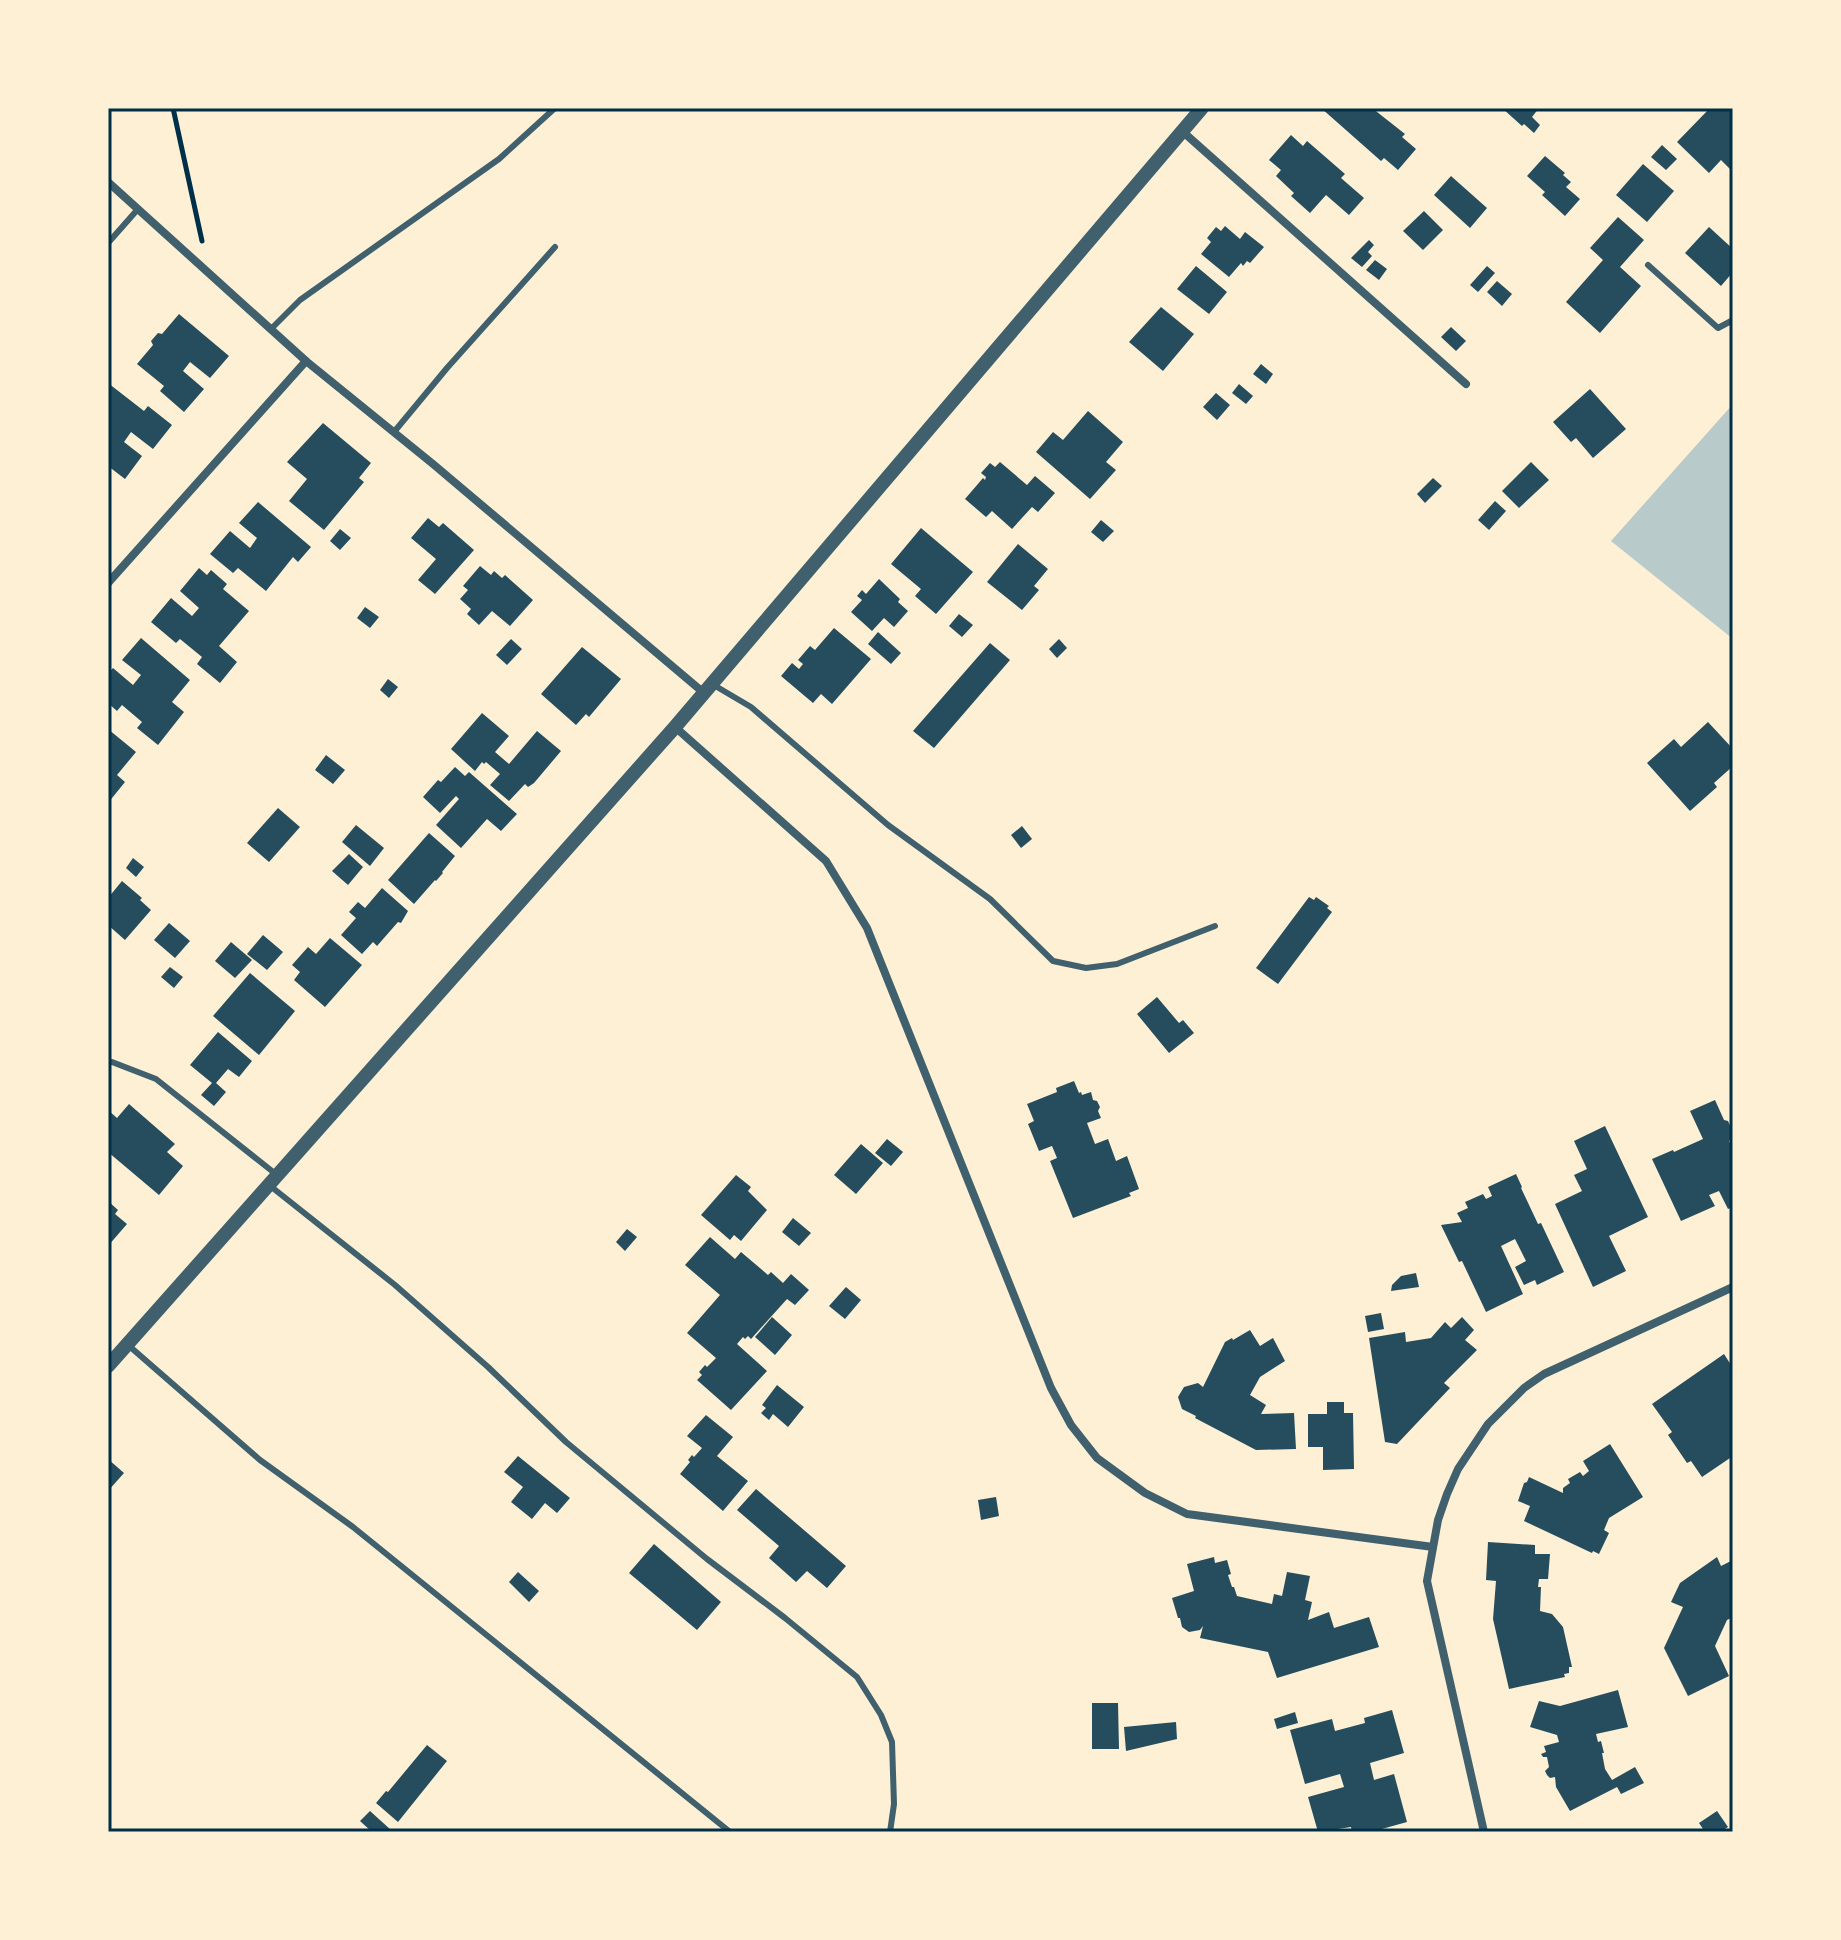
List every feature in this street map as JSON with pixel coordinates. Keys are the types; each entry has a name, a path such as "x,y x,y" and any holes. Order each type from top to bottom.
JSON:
{"street":[{"path":"108,1366 675,727 1202,108"},
{"path":"1182,131 1466,384"},
{"path":"108,182 306,361 708,688"},
{"path":"108,583 306,361"},
{"path":"675,727 826,861 867,928 1051,1388 1071,1425 1097,1458 1145,1493 1187,1514 1433,1547"},
{"path":"1484,1832 1427,1581 1447,1494 1458,1469 1488,1424 1524,1388 1544,1374 1733,1287"}],"lane":[{"path":"271,329 300,300 499,159 555,108"},
{"path":"110,238 138,209"},
{"path":"394,432 555,247"},
{"path":"1648,265 1718,328 1733,320"},
{"path":"708,688 751,707 888,825 990,899 1053,961 1086,968 1117,964 1215,926"},
{"path":"108,1062 156,1079 488,1367 566,1442 707,1559 857,1677 881,1715 892,1742 894,1804 890,1832"},
{"path":"128,1345 260,1460 353,1527 730,1832"}],"path":[{"path":"173,108 202,241"}],"shaded area":[{"path":"1733,404 1733,639 1611,541"}],"building":[{"path":"1321,108 1372,108 1405,134 1402,137 1416,149 1398,170 1384,158 1381,161"},
{"path":"1502,108 1539,108 1532,117 1540,125 1534,133"},
{"path":"1710,108 1733,108 1733,172 1721,160 1709,173 1677,142"},
{"path":"1291,135 1303,146 1307,141 1345,174 1341,178 1364,198 1349,215 1326,195 1310,213 1291,196 1294,193 1276,176 1281,170 1269,160"},
{"path":"1662,145 1677,159 1666,170 1651,157"},
{"path":"1545,156 1565,173 1563,175 1571,182 1566,187 1580,199 1565,216 1527,176"},
{"path":"1643,164 1674,191 1647,222 1616,195"},
{"path":"1451,176 1487,208 1470,228 1434,195"},
{"path":"1424,211 1443,230 1423,250 1403,231"},
{"path":"1618,217 1644,240 1620,267 1641,286 1600,333 1566,302 1603,260 1590,248"},
{"path":"1225,226 1240,239 1245,232 1264,247 1250,263 1247,261 1243,266 1241,263 1229,277 1201,254 1211,242 1207,238 1216,227 1221,231"},
{"path":"1709,227 1733,249 1733,272 1721,286 1685,253"},
{"path":"1369,240 1374,245 1368,252 1372,256 1362,267 1351,258"},
{"path":"1375,260 1387,269 1379,280 1366,270"},
{"path":"1196,266 1227,292 1209,314 1177,289"},
{"path":"1487,266 1495,273 1478,292 1470,285"},
{"path":"1497,281 1512,294 1502,306 1487,292"},
{"path":"1161,307 1194,334 1163,371 1129,342"},
{"path":"179,314 229,356 210,378 190,362 183,371 204,389 184,412 160,391 164,386 137,364 153,345 151,341 158,333 162,334"},
{"path":"1451,327 1466,341 1456,351 1441,337"},
{"path":"1261,364 1273,374 1266,384 1253,374"},
{"path":"108,383 144,411 148,406 172,425 153,449 131,432 124,442 142,456 125,479 108,466"},
{"path":"1239,384 1253,396 1246,404 1232,393"},
{"path":"1590,389 1626,429 1593,458 1576,438 1571,442 1553,422"},
{"path":"1216,393 1230,405 1217,420 1203,407"},
{"path":"1088,411 1123,442 1106,462 1116,470 1090,499 1036,452 1053,432 1063,440"},
{"path":"323,423 371,463 359,478 364,482 324,530 289,501 307,479 287,462"},
{"path":"1000,462 1027,485 1035,476 1055,493 1038,512 1032,507 1012,529 992,511 986,517 965,499 983,478 985,480 981,473 990,463 995,467"},
{"path":"1531,462 1549,480 1519,508 1502,491"},
{"path":"1433,478 1442,486 1425,503 1417,494"},
{"path":"1495,501 1506,511 1489,530 1478,520"},
{"path":"258,502 311,547 298,562 293,557 266,591 238,568 233,573 210,554 230,531 250,548 257,538 239,523"},
{"path":"428,518 439,527 443,523 474,550 435,594 418,580 436,559 411,538"},
{"path":"1101,520 1114,531 1103,542 1091,532"},
{"path":"921,528 973,572 936,614 915,596 921,589 891,564"},
{"path":"340,529 351,538 340,550 330,541"},
{"path":"1018,544 1048,569 1034,586 1039,590 1022,610 987,582"},
{"path":"480,566 491,575 494,571 502,578 505,575 533,600 510,626 492,611 479,625 467,614 471,609 460,599 468,590 463,586"},
{"path":"199,568 207,575 211,570 227,584 223,589 249,611 219,646 237,662 220,683 197,664 202,657 180,639 176,643 151,622 171,598 192,616 199,608 180,591"},
{"path":"879,579 908,611 894,627 884,618 872,631 851,612 862,600 857,596 862,590 866,594"},
{"path":"365,607 379,617 370,628 357,618"},
{"path":"959,614 973,625 962,637 949,626"},
{"path":"834,628 871,659 832,704 821,694 813,703 781,676 792,663 799,669 803,664 798,660 810,646 815,650"},
{"path":"878,632 901,653 891,664 868,644"},
{"path":"141,638 190,680 172,702 184,712 158,745 137,728 142,722 122,705 117,711 108,703 108,673 113,668 133,685 141,675 122,660"},
{"path":"511,639 522,649 507,665 496,655"},
{"path":"1059,639 1067,648 1057,658 1049,649"},
{"path":"990,643 1010,660 934,748 913,731"},
{"path":"582,647 621,679 589,717 586,714 576,725 541,694"},
{"path":"388,679 398,687 389,698 380,690"},
{"path":"482,713 509,736 495,752 509,764 537,731 561,751 534,783 528,787 525,784 509,801 490,785 500,774 486,762 482,762 475,771 451,749"},
{"path":"1708,722 1733,749 1733,766 1714,783 1717,787 1690,811 1647,763 1674,739 1681,747"},
{"path":"108,729 136,752 117,775 125,782 108,803"},
{"path":"326,755 345,770 333,784 315,770"},
{"path":"455,767 465,776 469,772 517,814 501,831 487,819 461,848 436,825 459,799 456,796 440,813 423,797"},
{"path":"278,808 300,827 269,862 247,843"},
{"path":"356,825 384,848 370,866 342,842"},
{"path":"1022,826 1032,839 1021,848 1011,835"},
{"path":"429,833 455,856 414,904 388,880"},
{"path":"349,854 363,867 348,885 332,871"},
{"path":"133,858 144,867 136,877 126,868"},
{"path":"122,881 151,910 125,940 108,925 108,898"},
{"path":"382,888 408,911 401,923 398,922 377,946 373,942 362,954 341,935 356,918 349,912 358,902 365,908"},
{"path":"1309,897 1314,900 1316,897 1332,912 1278,984 1256,968"},
{"path":"169,923 190,941 175,958 154,940"},
{"path":"263,935 283,952 267,970 247,954"},
{"path":"330,938 362,965 325,1007 294,980 300,972 292,965 308,947 316,954"},
{"path":"231,942 252,960 235,978 215,961"},
{"path":"170,967 183,977 174,988 161,977"},
{"path":"250,973 295,1011 259,1055 213,1016"},
{"path":"1157,997 1179,1023 1183,1020 1194,1033 1169,1053 1137,1014"},
{"path":"218,1032 252,1061 239,1077 228,1069 216,1083 226,1092 214,1106 201,1095 212,1083 190,1065"},
{"path":"1074,1081 1079,1093 1091,1092 1093,1100 1100,1107 1101,1118 1087,1123 1095,1144 1108,1139 1116,1161 1127,1156 1139,1189 1129,1193 1131,1196 1073,1218 1050,1161 1057,1158 1052,1146 1039,1151 1028,1124 1034,1121 1027,1104 1057,1092 1056,1088"},
{"path":"1715,1100 1724,1120 1728,1121 1733,1138 1729,1141 1733,1149 1733,1207 1728,1209 1719,1191 1709,1195 1715,1206 1681,1221 1652,1159 1703,1139 1690,1111"},
{"path":"129,1104 175,1144 167,1152 183,1166 159,1195 108,1152 108,1110 117,1118"},
{"path":"1605,1126 1648,1217 1609,1236 1626,1271 1593,1287 1555,1204 1582,1191 1574,1175 1587,1169 1574,1141"},
{"path":"887,1139 903,1152 891,1166 875,1153"},
{"path":"861,1144 883,1163 856,1194 834,1175"},
{"path":"1516,1174 1564,1272 1537,1285 1535,1280 1524,1285 1515,1267 1526,1261 1515,1239 1501,1246 1523,1294 1486,1312 1441,1225 1462,1222 1457,1213 1468,1208 1465,1202 1483,1194 1486,1199 1492,1196 1488,1187"},
{"path":"736,1175 751,1187 748,1191 767,1210 741,1241 734,1235 730,1240 701,1215"},
{"path":"108,1201 118,1210 115,1214 127,1224 108,1246"},
{"path":"793,1218 811,1233 799,1246 782,1232"},
{"path":"627,1229 637,1237 625,1251 616,1242"},
{"path":"710,1237 735,1259 741,1252 768,1275 771,1272 783,1283 791,1274 809,1290 795,1305 787,1299 751,1339 743,1337 737,1344 767,1371 731,1410 697,1380 705,1365 707,1367 716,1358 687,1333 720,1295 685,1265"},
{"path":"1416,1273 1419,1287 1391,1291 1392,1285 1401,1276"},
{"path":"846,1287 861,1300 845,1319 829,1306"},
{"path":"1381,1313 1384,1329 1368,1332 1365,1316"},
{"path":"772,1317 792,1335 775,1355 755,1337"},
{"path":"1462,1317 1474,1330 1465,1340 1477,1350 1444,1383 1450,1388 1397,1444 1385,1442 1369,1338 1405,1332 1406,1342 1431,1338 1445,1322 1451,1328"},
{"path":"1250,1330 1260,1346 1273,1338 1285,1361 1260,1377 1250,1395 1266,1405 1261,1414 1294,1413 1296,1449 1256,1450 1182,1409 1178,1397 1184,1387 1198,1383 1203,1387 1225,1342"},
{"path":"1724,1354 1733,1368 1733,1456 1702,1477 1691,1461 1687,1463 1668,1435 1672,1432 1652,1404"},
{"path":"777,1385 804,1407 788,1427 773,1414 769,1420 761,1413 766,1408 762,1405"},
{"path":"1327,1402 1344,1402 1344,1413 1353,1413 1354,1469 1323,1470 1323,1447 1308,1447 1308,1414 1327,1414"},
{"path":"706,1415 733,1437 717,1456 748,1481 723,1511 680,1474 692,1455 694,1457 702,1448 687,1436"},
{"path":"1610,1444 1643,1497 1609,1518 1604,1530 1609,1533 1599,1554 1524,1521 1530,1506 1518,1501 1529,1477 1563,1493 1563,1488 1570,1483 1568,1479 1580,1472 1583,1476 1589,1471 1583,1461"},
{"path":"518,1456 570,1498 557,1513 545,1503 532,1519 511,1502 523,1487 504,1472"},
{"path":"108,1459 124,1473 108,1491"},
{"path":"756,1489 846,1566 827,1588 807,1571 796,1582 769,1558 779,1546 737,1510"},
{"path":"996,1497 999,1516 981,1520 978,1500"},
{"path":"1488,1542 1535,1545 1535,1554 1550,1554 1548,1579 1539,1579 1540,1611 1552,1614 1563,1627 1572,1667 1569,1667 1569,1673 1564,1674 1565,1677 1509,1689 1493,1619 1496,1581 1486,1580"},
{"path":"654,1544 721,1602 697,1630 629,1573"},
{"path":"1214,1557 1215,1563 1227,1560 1231,1574 1228,1575 1237,1596 1272,1604 1274,1594 1282,1596 1287,1572 1310,1576 1305,1600 1312,1602 1308,1620 1329,1612 1334,1628 1369,1617 1379,1647 1277,1678 1268,1652 1200,1638 1203,1626 1200,1630 1189,1632 1182,1627 1172,1598 1194,1591 1187,1564"},
{"path":"1717,1557 1721,1566 1733,1560 1733,1617 1727,1620 1715,1646 1729,1676 1688,1696 1664,1648 1683,1607 1671,1602 1680,1583"},
{"path":"518,1572 539,1591 529,1602 509,1582"},
{"path":"1618,1690 1628,1727 1596,1734 1598,1742 1601,1741 1605,1769 1612,1780 1635,1767 1644,1783 1621,1794 1617,1787 1570,1811 1556,1787 1555,1777 1547,1775 1547,1757 1541,1754 1546,1752 1544,1746 1559,1742 1557,1735 1530,1727 1539,1701 1560,1706"},
{"path":"1092,1703 1118,1703 1119,1749 1092,1749"},
{"path":"1392,1710 1404,1753 1370,1763 1374,1780 1394,1774 1407,1822 1371,1832 1352,1832 1351,1827 1318,1832 1308,1797 1344,1787 1340,1774 1305,1784 1290,1730 1332,1719 1335,1731 1365,1723 1364,1718"},
{"path":"1295,1712 1298,1723 1277,1729 1274,1719"},
{"path":"1176,1722 1177,1739 1126,1751 1124,1727"},
{"path":"427,1745 447,1761 398,1822 376,1803"},
{"path":"370,1811 391,1830 389,1832 372,1832 360,1821"},
{"path":"1717,1811 1728,1827 1720,1832 1705,1832 1699,1823"}]}
